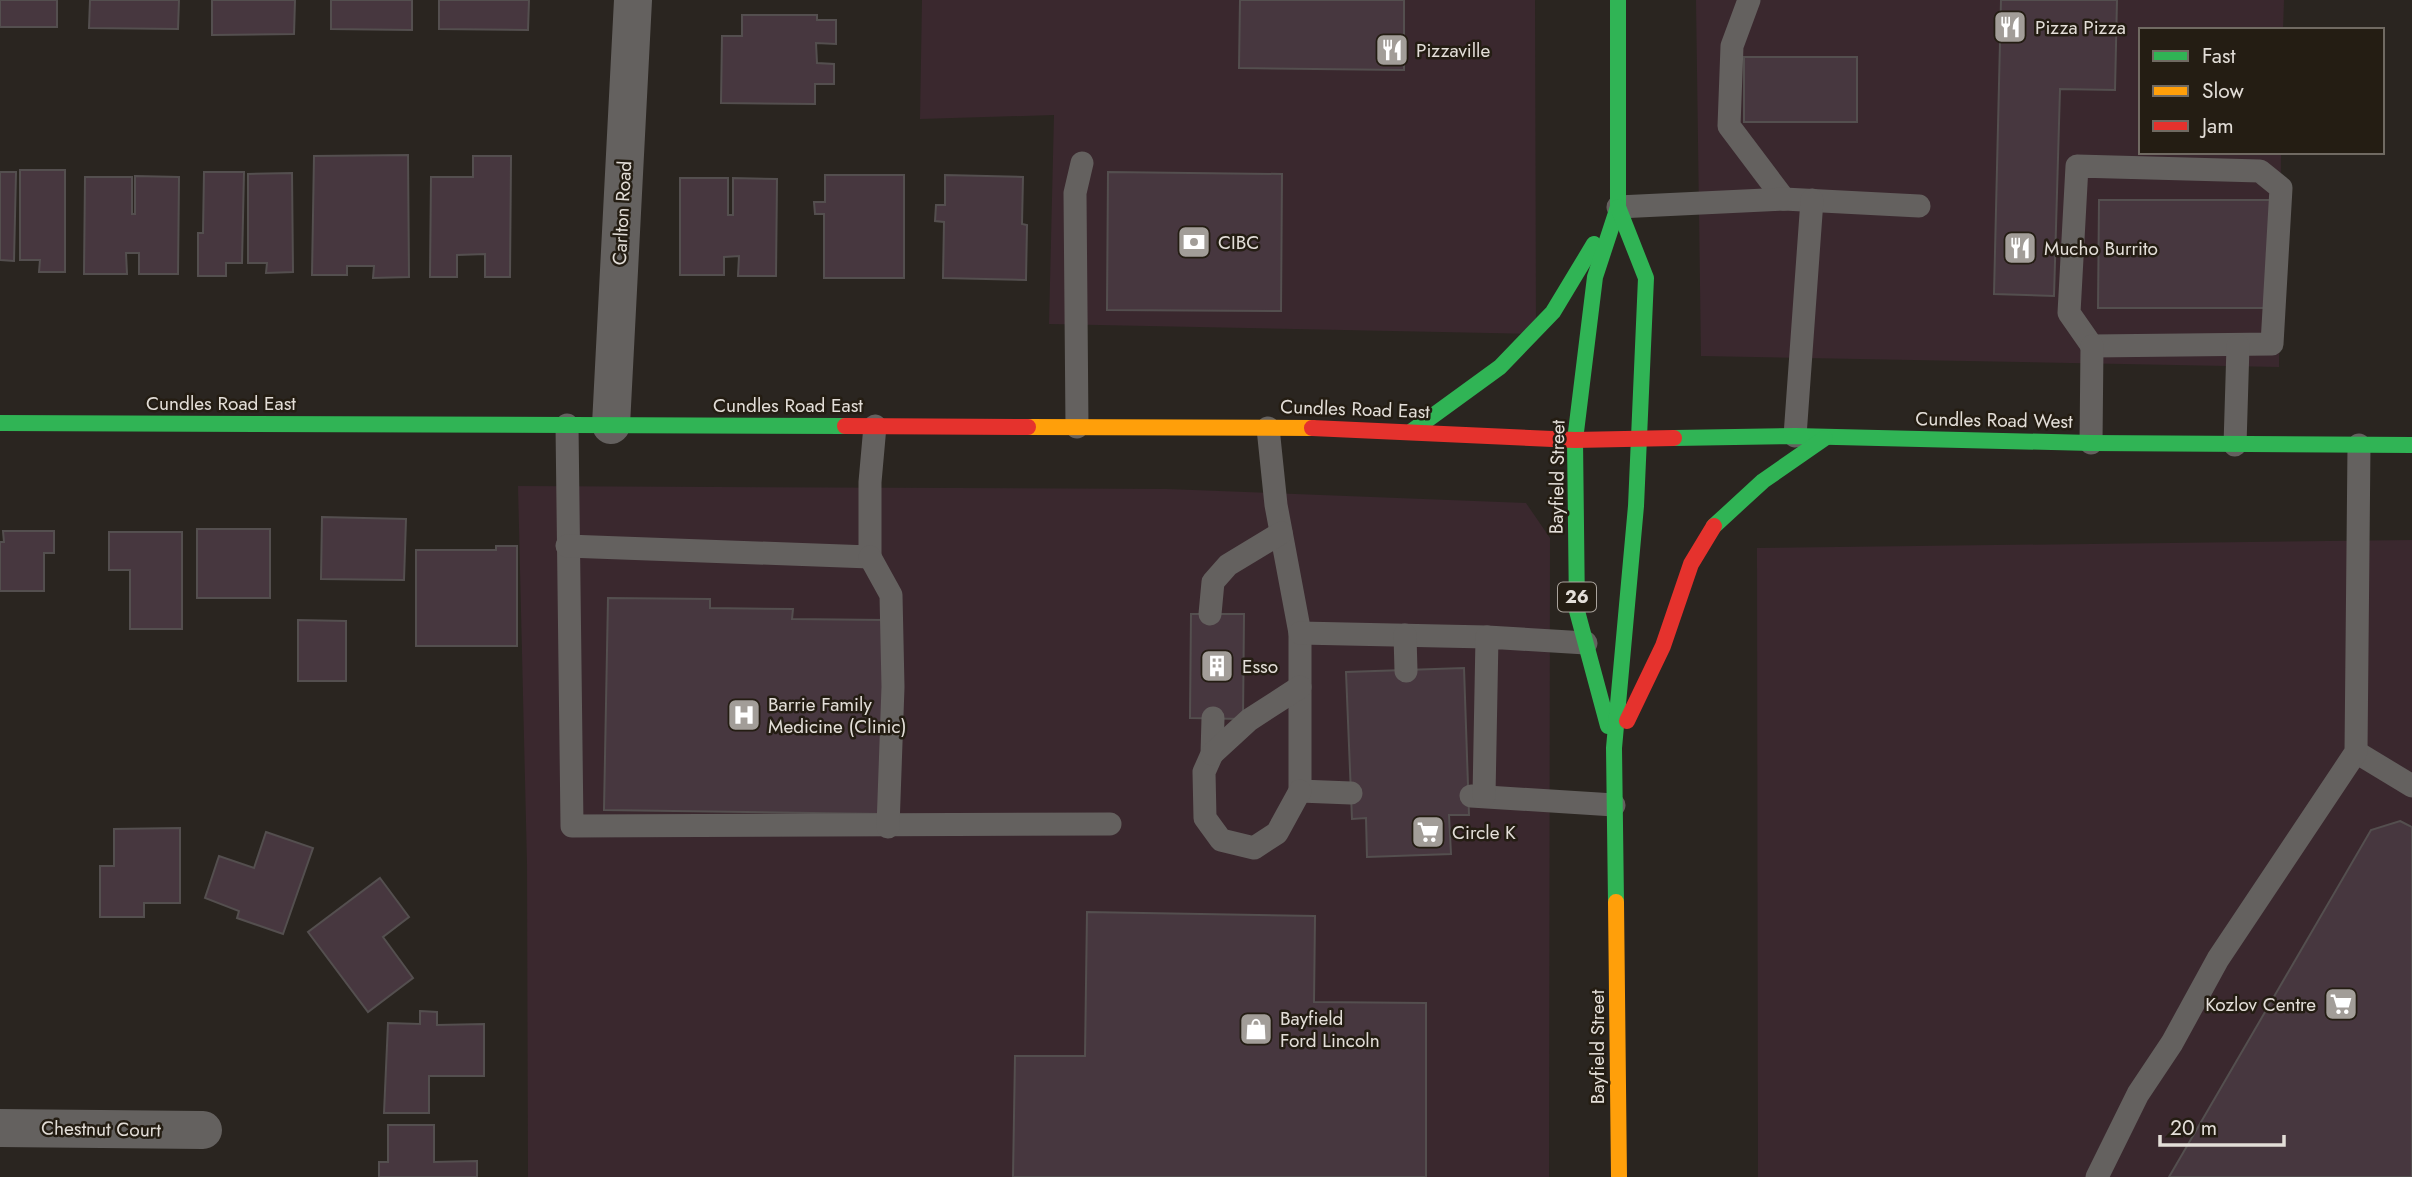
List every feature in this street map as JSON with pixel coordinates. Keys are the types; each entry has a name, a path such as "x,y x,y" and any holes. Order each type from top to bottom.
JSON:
{"main road":[{"name":"Bayfield Street","path":"1614,748 1577,611 1575,440 1595,277 1618,207 1618,0"},
{"name":"Bayfield Street","path":"1618,207 1646,278 1640,438 1628,623 1614,748 1619,1177"},
{"path":"1412,431 1500,367 1553,312 1618,207"},
{"name":"Cundles Road East","path":"0,423 1268,428 1412,431 1575,440"},
{"name":"Cundles Road West","path":"1575,440 1796,436 2235,445 2412,444"},
{"path":"1614,748 1663,646 1691,564 1717,522 1763,481 1825,438"}],"street":[{"name":"Carlton Road","path":"611,425 633,0"},
{"name":"Chestnut Court","path":"0,1128 203,1130"}],"lane":[{"path":"1749,0 1732,46 1729,126 1784,199"},
{"path":"1077,427 1075,193 1082,163"},
{"path":"2091,443 2092,346 2069,313 2077,166 2260,171 2281,188 2272,344 2092,346"},
{"path":"1618,207 1784,199 1919,206"},
{"path":"1796,436 1812,200"},
{"path":"2235,445 2238,346"},
{"path":"568,425 572,825 888,827 1110,824"},
{"path":"875,426 870,482 870,557 891,595 893,687 888,827"},
{"path":"1213,718 1212,754 1204,772 1205,818 1221,840 1254,848 1277,832 1300,791 1300,633 1281,533 1268,428"},
{"path":"2097,1177 2138,1094 2172,1043 2218,959 2356,752 2359,444"},
{"path":"1210,614 1213,582 1228,565 1281,533"},
{"path":"568,546 870,557"},
{"path":"1300,633 1487,637 1586,643"},
{"path":"1405,635 1406,671"},
{"path":"1487,637 1476,796 1614,805"},
{"path":"1212,754 1249,720 1300,688"},
{"path":"2356,752 2412,786"},
{"path":"1300,791 1351,793"}],"shaded area":[{"path":"922,0 1535,0 1536,334 1049,324 1054,115 920,119"},
{"path":"1696,0 2284,0 2283,28 2139,28 2139,154 2281,154 2279,367 1701,356"},
{"path":"518,486 1167,489 1526,503 1550,538 1549,1177 528,1177 527,863"},
{"path":"2412,540 2412,1177 1758,1177 1757,548"}],"building":[{"path":"0,0 57,0 57,27 0,27"},
{"path":"90,0 179,0 178,29 89,28"},
{"path":"212,0 295,0 294,34 212,35"},
{"path":"331,0 412,0 412,30 331,29"},
{"path":"439,0 529,0 528,30 439,29"},
{"path":"1240,0 1404,0 1404,70 1239,68"},
{"path":"2001,0 2117,0 2115,90 2060,89 2054,296 1994,294"},
{"path":"742,15 817,15 817,20 836,20 836,44 816,43 817,63 834,64 834,84 815,84 815,104 721,103 722,36 742,36"},
{"path":"1744,57 1857,57 1857,122 1744,122"},
{"path":"408,155 409,277 373,278 374,266 347,266 347,275 312,275 314,156"},
{"path":"473,156 511,156 510,277 485,277 485,254 457,255 457,277 430,277 431,177 473,177"},
{"path":"20,170 65,170 65,272 39,272 40,260 20,260"},
{"path":"0,172 16,172 14,261 0,260"},
{"path":"204,172 244,172 242,263 226,263 226,276 198,276 198,233 203,233"},
{"name":"CIBC","path":"1108,172 1282,174 1281,311 1107,310"},
{"path":"292,173 293,272 266,273 267,263 248,263 248,174"},
{"path":"825,175 904,175 904,278 824,278 824,214 815,214 814,202 825,202"},
{"path":"945,175 1023,177 1022,224 1027,225 1026,280 943,278 944,222 935,221 936,205 945,205"},
{"path":"135,176 179,177 178,274 139,274 139,253 126,253 127,274 84,274 85,177 132,177 132,214 135,214"},
{"path":"680,178 728,178 728,215 733,215 733,178 777,179 776,276 738,276 739,256 724,257 724,275 680,275"},
{"path":"2099,200 2271,200 2271,308 2098,308"},
{"path":"322,517 406,519 404,580 321,579"},
{"path":"197,529 270,529 270,598 197,598"},
{"path":"3,531 54,531 54,553 44,553 44,591 0,591 0,542 4,542"},
{"path":"109,532 182,532 182,629 130,629 130,570 109,570"},
{"path":"496,546 517,546 517,646 416,646 416,550 496,550"},
{"name":"Barrie Family Medicine (Clinic)","path":"608,598 710,599 710,608 793,609 792,619 884,620 881,814 604,810"},
{"name":"Esso","path":"1191,614 1244,614 1243,719 1190,718"},
{"path":"298,620 346,621 346,681 298,681"},
{"path":"1464,668 1469,815 1449,815 1451,854 1367,857 1366,818 1352,819 1346,672"},
{"name":"Kozlov Centre","path":"2400,821 2412,827 2412,1177 2169,1177 2371,830"},
{"path":"180,828 180,903 144,903 144,917 100,917 100,866 114,866 114,829"},
{"path":"266,832 313,848 283,934 237,918 239,911 205,898 219,856 254,868"},
{"path":"380,878 409,917 383,937 413,978 368,1012 308,932"},
{"name":"Bayfield Ford Lincoln","path":"1087,912 1315,916 1314,1002 1426,1003 1426,1177 1013,1177 1015,1056 1085,1056"},
{"path":"420,1011 437,1012 437,1025 484,1024 484,1076 429,1076 429,1113 384,1113 388,1023 420,1024"},
{"path":"388,1125 434,1125 434,1162 477,1161 477,1177 379,1177 379,1162 388,1162"}],"traffic: fast":[{"path":"1608,726 1577,611 1575,440 1595,277 1618,207 1618,0"},
{"path":"1616,902 1614,748 1636,506 1646,278 1618,207"},
{"path":"1412,431 1500,367 1553,312 1594,244"},
{"path":"0,423 845,426"},
{"path":"1674,438 1795,436 2091,443 2412,445"},
{"path":"1714,526 1763,481 1825,438"}],"traffic: slow":[{"path":"1028,427 1312,428"},
{"path":"1616,902 1619,1177"}],"traffic: jam":[{"path":"845,426 1028,427"},
{"path":"1312,428 1575,440 1674,438"},
{"path":"1627,721 1663,646 1691,564 1714,526"}],"place":[{"name":"Pizza Pizza","path":"2010,27"},
{"name":"Pizzaville","path":"1392,50"},
{"name":"CIBC","path":"1194,242"},
{"name":"Mucho Burrito","path":"2020,248"},
{"name":"Esso","path":"1217,666"},
{"name":"Barrie Family Medicine (Clinic)","path":"744,715"},
{"name":"Circle K","path":"1428,832"},
{"name":"Kozlov Centre","path":"2341,1004"},
{"name":"Bayfield Ford Lincoln","path":"1256,1029"}]}
